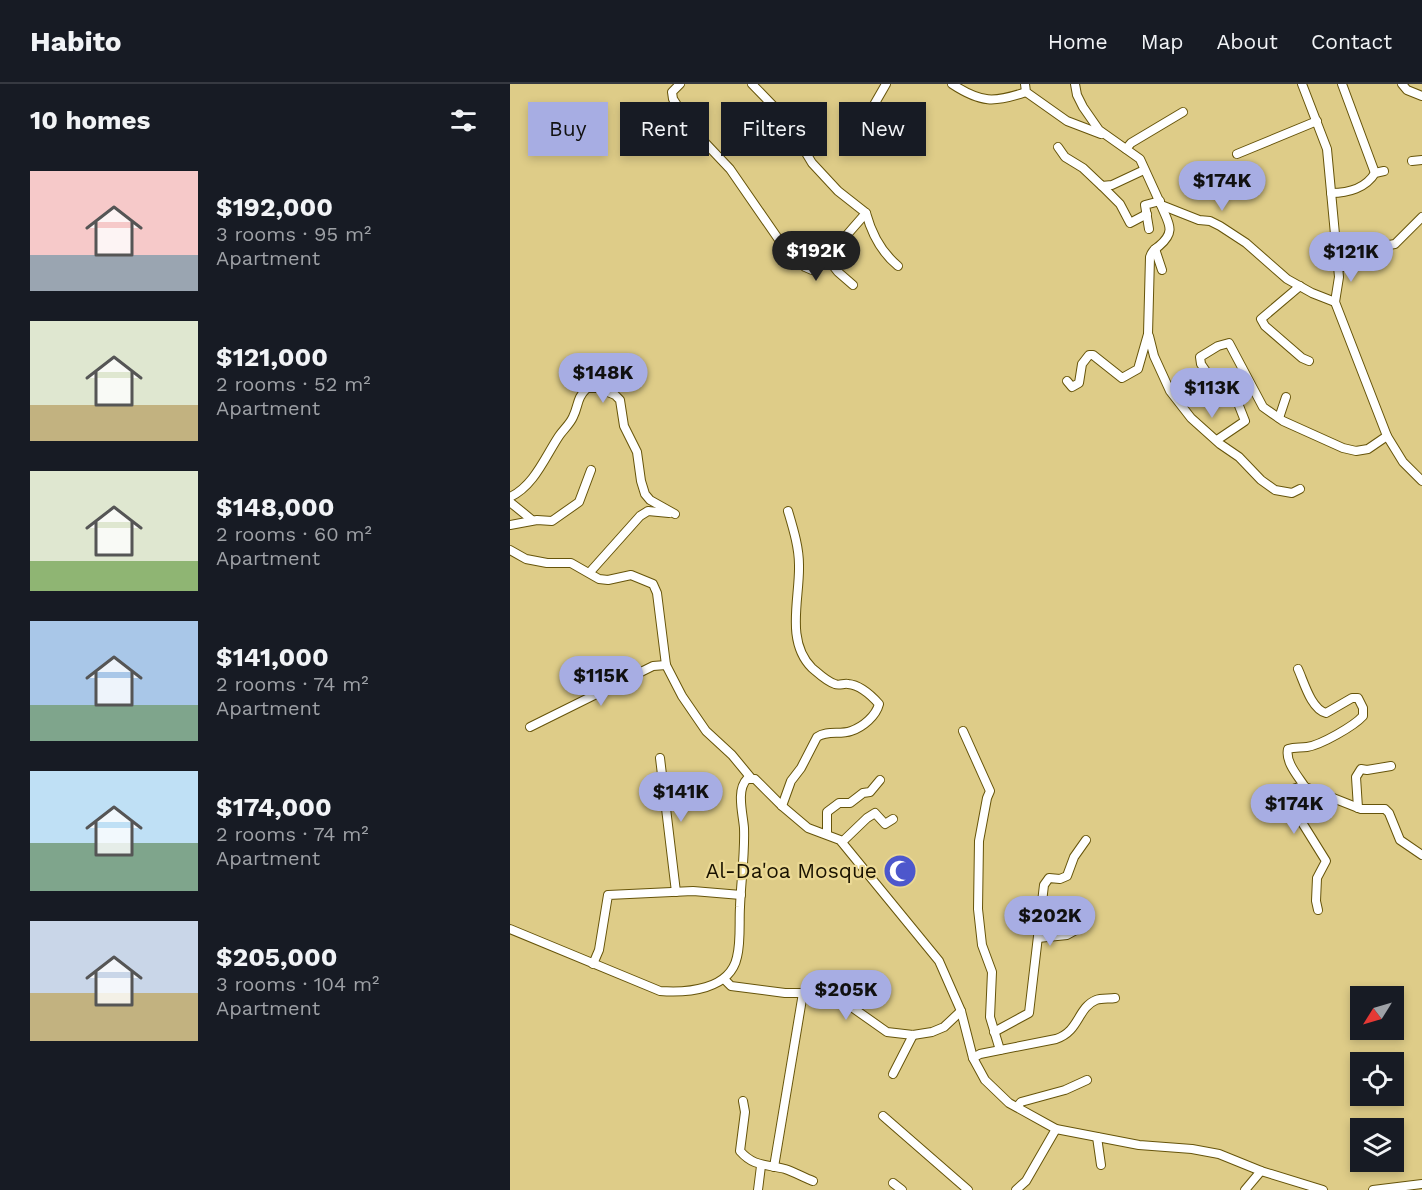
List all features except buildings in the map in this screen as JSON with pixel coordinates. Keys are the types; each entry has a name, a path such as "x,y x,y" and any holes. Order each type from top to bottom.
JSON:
{"street":[{"path":"680,84 672,92 694,131 730,169 786,250 805,267 812,270 819,268 866,213"},
{"path":"752,84 785,118 812,163 838,191 866,213 871,232 885,255 898,266"},
{"path":"876,102 886,84"},
{"path":"952,84 966,93 993,101 1025,88 1067,121 1110,138"},
{"path":"1067,381 1072,387 1079,383 1082,364 1089,355 1093,355 1124,379 1138,369 1148,334 1150,258 1153,250 1169,236 1171,228 1140,159 1099,130 1083,107 1074,84"},
{"path":"1302,84 1327,149 1339,277 1335,302 1387,436 1404,462 1422,481"},
{"path":"1342,84 1375,173"},
{"path":"1402,84 1407,90 1422,96"},
{"path":"1126,149 1131,143 1183,112"},
{"path":"1238,154 1317,121"},
{"path":"1058,147 1065,157 1083,168 1120,204 1130,223 1147,213"},
{"path":"1412,161 1422,160"},
{"path":"1102,186 1112,185 1144,170"},
{"path":"1331,193 1342,193 1356,188 1369,182 1375,173 1384,171"},
{"path":"1149,229 1145,205 1160,203 1192,218 1210,221 1246,243 1276,270 1300,286 1335,302"},
{"path":"1338,267 1354,267 1365,261 1377,247 1395,244 1422,217"},
{"path":"1155,249 1162,270"},
{"path":"827,258 853,285"},
{"path":"1300,286 1262,319 1265,326 1302,358 1309,361"},
{"path":"1148,334 1154,356 1170,391 1191,418 1275,490 1292,493 1300,489"},
{"path":"1217,440 1245,421 1230,383 1220,375 1210,377 1201,364 1200,357 1218,346 1229,343 1263,407 1279,418 1343,448 1356,451 1368,449 1387,436"},
{"path":"532,520 510,499 521,492 551,451 573,417 579,395 586,388 598,388 615,395 620,400 624,426 637,452 645,494 650,500 675,514 648,511 640,516 590,572"},
{"path":"1279,418 1286,397"},
{"path":"510,525 532,520 552,521 579,502 591,470"},
{"path":"782,806 791,781 801,768 817,737 821,734 851,731 865,723 877,712 879,704 858,687 848,684 836,685 827,679 811,666 801,651 796,632 799,565 796,539 788,511"},
{"path":"510,550 526,559 547,563 571,563 599,579 608,580 631,574 653,584 657,593 666,665 682,696 706,731 732,755 751,778 759,782 808,828 842,842 939,961 961,1011 973,1058 985,1080 1009,1103 1056,1130 1139,1145 1192,1149 1219,1154 1261,1171 1323,1190"},
{"path":"530,727 653,666 666,665"},
{"path":"1298,669 1316,706 1322,712 1335,710 1352,698 1359,698 1364,716 1358,722 1323,741 1309,747 1288,749 1290,763 1305,787"},
{"path":"963,731 990,791 979,841 978,909 982,945 992,972 990,1017 1000,1050"},
{"path":"660,758 676,892"},
{"path":"1358,808 1356,777 1360,769 1390,766"},
{"path":"510,929 660,992 695,989 723,979 730,973 737,957 745,850 742,789 744,782 751,778"},
{"path":"826,834 828,812 839,803 850,803 863,793 870,792 880,780"},
{"path":"1318,910 1317,878 1326,861 1288,801 1287,795 1295,787 1305,787 1358,808 1384,809 1389,813 1400,840 1422,855"},
{"path":"842,842 875,813 885,824 893,819"},
{"path":"994,1032 1029,1013 1046,880 1067,876 1074,857 1086,840"},
{"path":"593,964 599,950 608,895 693,891 741,895"},
{"path":"1038,938 1068,934 1076,930 1078,904"},
{"path":"723,979 731,986 785,993 824,993 836,996 887,1032 913,1035 932,1032 944,1027 961,1011"},
{"path":"774,1167 803,993"},
{"path":"973,1058 980,1054 1056,1040 1068,1035 1086,1008 1096,1000 1115,998"},
{"path":"892,1074 913,1035"},
{"path":"1017,1107 1021,1102 1065,1090 1087,1080"},
{"path":"743,1101 745,1112 740,1151 744,1156 761,1166 786,1169 813,1181"},
{"path":"883,1116 968,1190"},
{"path":"1016,1190 1026,1181 1056,1130"},
{"path":"1097,1137 1101,1165"},
{"path":"758,1190 761,1166"},
{"path":"1245,1190 1261,1171"},
{"path":"893,1183 902,1190"},
{"path":"1373,1190 1422,1184"}],"place":[{"name":"Al-Da'oa Mosque","path":"900,871"}]}
